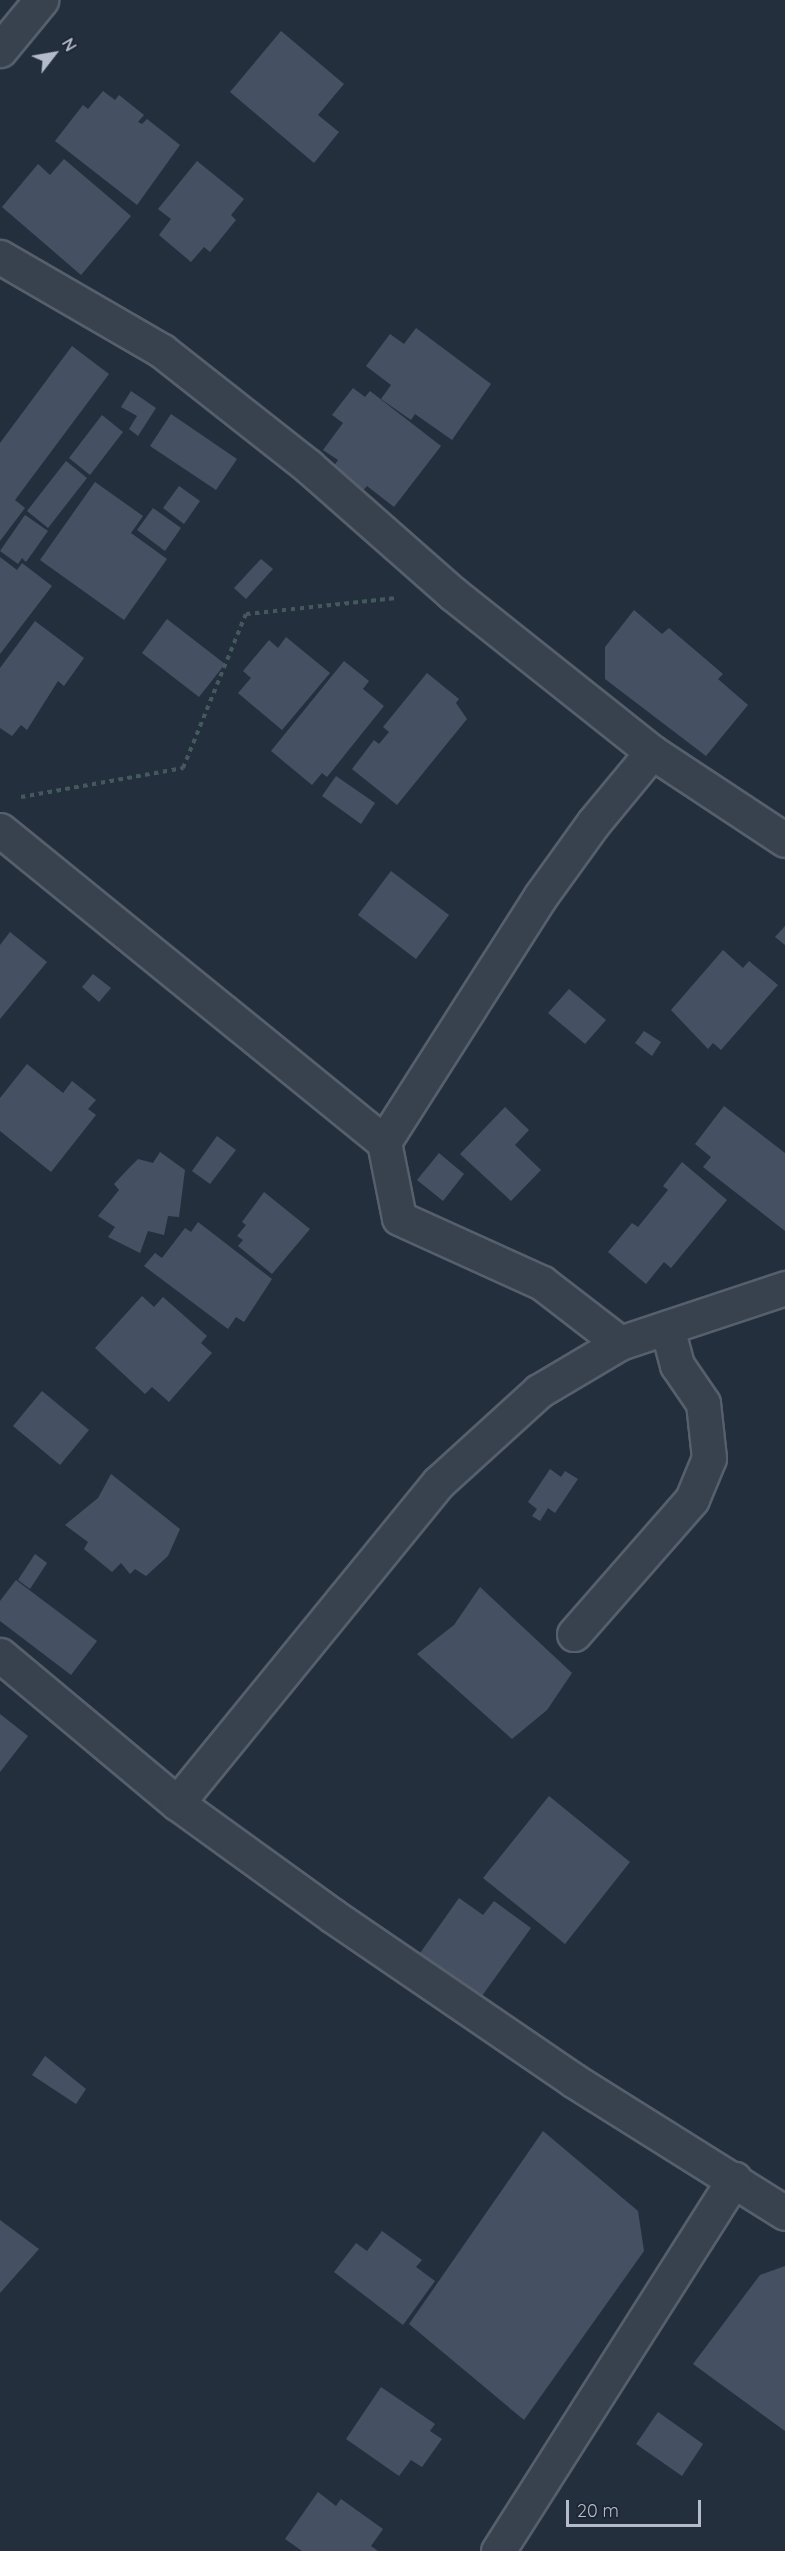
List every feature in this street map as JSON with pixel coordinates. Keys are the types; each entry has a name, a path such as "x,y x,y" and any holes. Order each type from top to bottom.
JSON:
{"street":[{"path":"0,50 41,0"},
{"path":"0,257 162,351 308,466 452,593 652,752 785,840"},
{"path":"384,1142 540,897 594,822 652,752"},
{"path":"0,830 384,1142 399,1218 542,1282 620,1343"},
{"path":"177,1803 439,1482 540,1391 620,1343 785,1288"},
{"path":"574,1634 692,1499 709,1458 703,1403 677,1365 667,1327"},
{"path":"0,1655 177,1803 333,1916 563,2074 785,2213"},
{"path":"498,2551 734,2179"}],"path":[{"path":"11,798 183,768 246,614 452,593"}],"building":[{"path":"281,31 344,84 318,115 339,132 314,163 230,92"},
{"path":"103,91 115,100 119,95 144,115 138,122 142,124 147,119 180,145 137,205 55,141 83,105 88,109"},
{"path":"64,159 131,216 81,275 2,207 38,164 50,175"},
{"path":"197,161 244,199 231,215 236,220 210,252 204,247 191,262 159,235 171,219 158,209"},
{"path":"416,328 491,384 452,440 415,414 411,420 381,399 391,385 366,366 390,334 404,344"},
{"path":"72,346 109,374 15,500 25,508 0,541 0,443"},
{"path":"353,388 365,397 370,391 441,446 394,507 367,486 361,493 331,470 338,460 323,450 343,423 332,415"},
{"path":"131,391 156,408 138,436 129,429 137,416 121,407"},
{"path":"171,414 237,459 216,490 150,446"},
{"path":"102,415 123,432 90,475 69,458"},
{"path":"66,461 87,478 48,528 27,511"},
{"path":"95,482 143,516 131,533 167,559 124,620 40,560"},
{"path":"179,486 200,501 184,524 163,508"},
{"path":"153,508 181,528 165,551 137,530"},
{"path":"25,515 48,531 26,562 22,558 18,564 0,551"},
{"path":"0,557 17,570 22,563 52,586 0,654"},
{"path":"261,559 273,569 246,599 234,588"},
{"path":"634,610 662,634 669,628 723,674 718,679 748,705 706,756 605,679 605,647"},
{"path":"167,619 225,664 199,697 142,653"},
{"path":"35,621 84,658 64,686 58,681 27,730 21,725 12,736 0,728 0,668"},
{"path":"286,637 330,673 282,730 238,693 251,678 243,671 269,640 278,648"},
{"path":"344,661 369,681 363,689 384,706 327,777 322,773 312,785 271,751"},
{"path":"427,673 459,699 456,703 467,719 397,805 352,769 374,740 379,744 389,732 383,727"},
{"path":"336,776 375,803 361,824 322,796"},
{"path":"391,871 449,915 416,959 358,915"},
{"path":"785,926 785,945 775,937"},
{"path":"10,932 47,962 0,1019 0,945"},
{"path":"723,950 743,968 749,961 778,985 721,1050 713,1043 708,1049 671,1010"},
{"path":"93,974 111,988 99,1002 82,987"},
{"path":"569,989 606,1020 585,1044 548,1013"},
{"path":"644,1031 661,1042 652,1056 635,1043"},
{"path":"27,1064 63,1093 72,1081 96,1100 88,1109 96,1115 51,1172 0,1131 0,1098"},
{"path":"724,1106 785,1153 785,1231 703,1167 711,1157 695,1144"},
{"path":"505,1107 529,1130 515,1145 541,1170 511,1201 460,1154"},
{"path":"217,1136 236,1150 210,1184 192,1171"},
{"path":"160,1152 185,1170 179,1217 168,1216 164,1235 148,1231 140,1253 108,1237 115,1227 98,1216 119,1190 114,1184 129,1168 138,1159 153,1163"},
{"path":"439,1153 464,1174 443,1201 417,1180"},
{"path":"682,1162 727,1200 671,1268 664,1262 646,1284 608,1252 632,1223 638,1227 668,1190 663,1186"},
{"path":"264,1192 310,1229 272,1274 238,1246 243,1240 237,1236 246,1225 242,1222"},
{"path":"198,1222 272,1279 244,1322 236,1317 228,1329 144,1266 155,1253 162,1258 185,1228 191,1232"},
{"path":"142,1296 154,1307 163,1297 207,1336 201,1343 212,1353 169,1402 152,1387 145,1394 95,1348"},
{"path":"42,1391 89,1430 60,1465 13,1426"},
{"path":"550,1469 561,1477 565,1471 578,1479 555,1513 548,1508 540,1521 532,1516 537,1509 528,1502"},
{"path":"111,1474 180,1529 168,1556 146,1576 135,1569 130,1574 121,1563 112,1572 84,1549 88,1542 65,1525 98,1498"},
{"path":"35,1554 47,1563 30,1589 18,1580"},
{"path":"16,1580 97,1641 71,1675 0,1621 0,1601"},
{"path":"480,1587 572,1673 547,1710 512,1739 417,1654 454,1625"},
{"path":"0,1714 28,1736 0,1772"},
{"path":"549,1796 630,1862 565,1944 483,1878"},
{"path":"459,1898 483,1915 494,1901 531,1928 479,2000 418,1956"},
{"path":"45,2056 86,2089 76,2104 32,2075"},
{"path":"543,2131 638,2211 644,2251 524,2420 409,2324"},
{"path":"0,2220 39,2249 0,2293"},
{"path":"382,2231 422,2260 416,2267 435,2281 403,2325 334,2272 356,2243 367,2251"},
{"path":"785,2266 785,2431 693,2364 760,2275"},
{"path":"381,2387 435,2424 430,2431 442,2439 422,2467 411,2460 399,2476 346,2439"},
{"path":"658,2412 703,2444 682,2476 636,2444"},
{"path":"318,2492 336,2506 341,2499 383,2529 371,2546 378,2551 302,2551 285,2539"}]}
